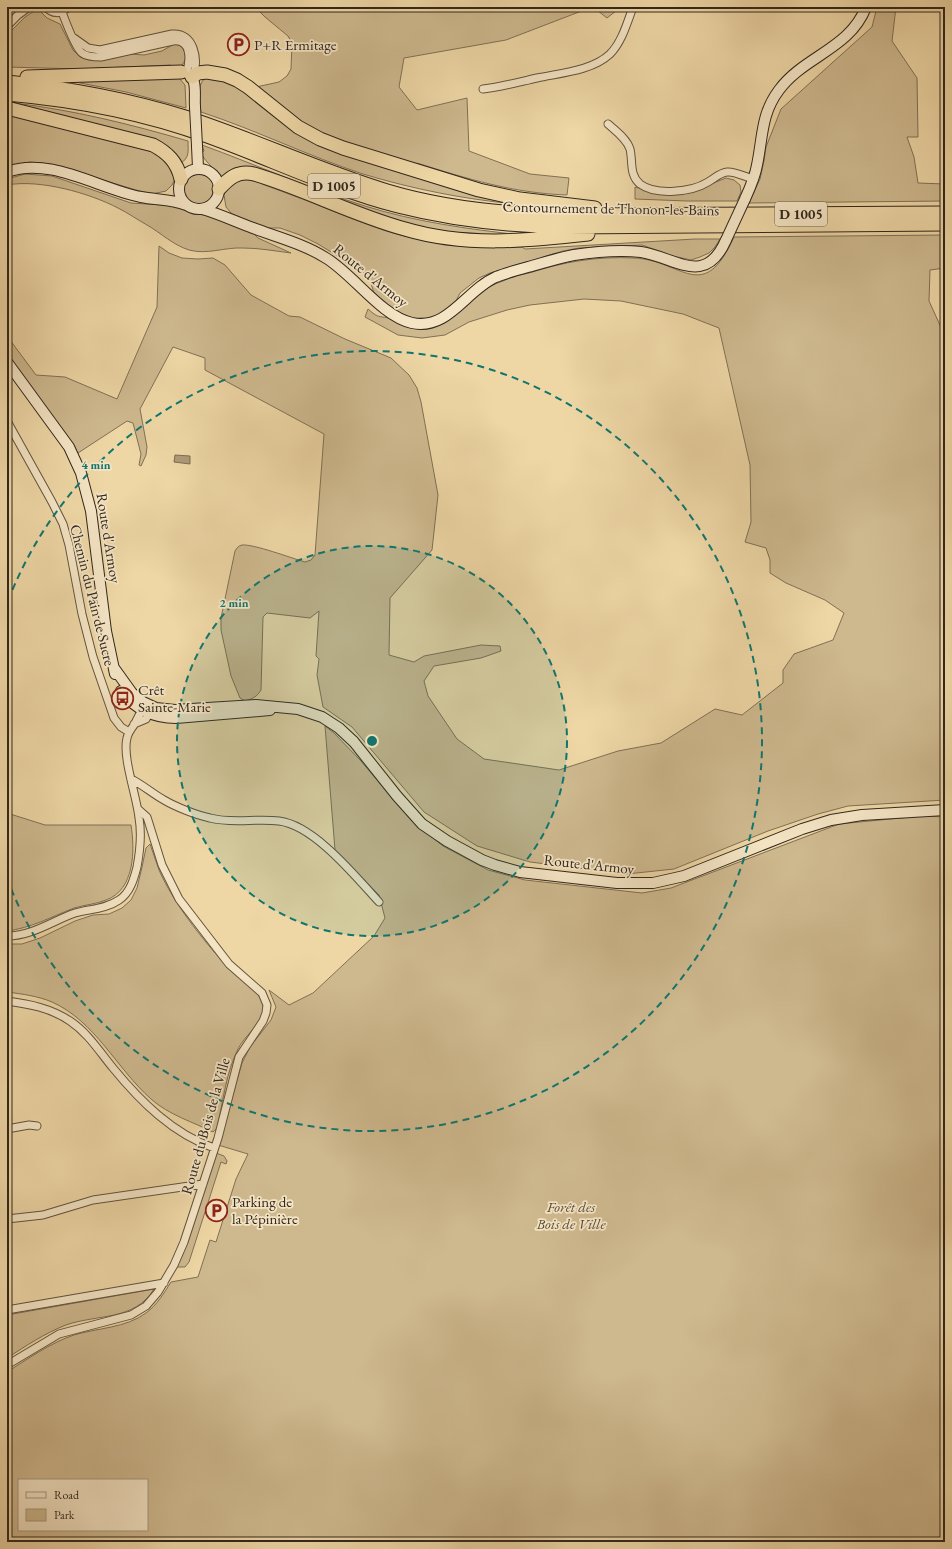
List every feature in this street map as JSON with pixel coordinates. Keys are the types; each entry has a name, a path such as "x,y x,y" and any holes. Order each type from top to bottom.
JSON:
{"highway":[{"name":"D 1005","path":"7,78 186,74 207,72 232,77 248,87 288,120 320,139 343,148 466,187 520,199 657,215"},
{"name":"Contournement de Thonon-les-Bains","path":"7,82 75,91 153,108 243,137 346,178 424,200 478,209 516,214 563,215 945,213"},
{"name":"Contournement de Thonon-les-Bains","path":"7,94 84,104 175,126 235,147 338,187 397,206 428,213 490,222 542,226 945,224"},
{"path":"7,108 153,145 174,160 178,168 180,182"},
{"name":"D 1005","path":"219,193 229,179 235,175 249,173 405,230 471,241 522,241 671,226"}],"main road":[{"name":"Route d'Armoy","path":"202,209 314,251 341,269 395,316 407,322 420,324 433,322 445,317 477,288 496,277 554,260 582,254 636,252 649,254 683,266 694,267 705,264 714,259 722,250 753,180 757,165 762,126 774,97 795,73 844,39 858,24 866,7"},
{"path":"186,74 195,107 198,168"},
{"path":"7,172 26,168 48,169 135,196 177,202 202,209 210,206 219,193 217,180 212,173 198,168 187,172 180,182 168,194 150,198"},
{"path":"180,182 181,197 186,205"},
{"name":"Route d'Armoy","path":"219,193 223,208 237,222"},
{"name":"Route d'Armoy","path":"7,362 66,442 81,473 91,511 108,643 116,680 121,690 130,701 164,717 176,718 261,712 279,708 306,711 331,722 354,742 396,796 422,824 447,841 482,860 520,872 616,884 653,884 684,876 802,829 831,820 862,815 945,810"}],"street":[{"path":"7,26 29,7"},
{"path":"46,7 54,13 62,12 68,7"},
{"path":"483,89 502,87 591,66 609,54 621,38 633,7"},
{"path":"62,12 74,38 88,48 100,50 172,34 180,34 190,41 194,49 194,70 186,74"},
{"path":"608,124 625,141 630,149 632,171 639,183 647,187 658,191 689,190 726,172 753,180"},
{"name":"Chemin du Pain de Sucre","path":"7,421 63,524 70,545 82,614 93,657 114,718 118,724 129,732"},
{"name":"Route du Bois de la Ville","path":"7,1365 59,1334 131,1315 149,1303 164,1283 179,1254 203,1184 239,1057 265,1018 267,1005 262,992 229,964 184,906 162,865 146,818 138,809 126,748 129,732 137,716 148,709"},
{"path":"131,779 165,801 210,818 240,821 277,820 288,822 300,827 321,843 379,902"},
{"path":"7,936 28,934 73,914 110,905 120,899 130,887 137,866 141,837 138,809"},
{"path":"7,1000 42,1008 70,1021 88,1036 113,1068 149,1108 188,1136 214,1148"},
{"path":"7,1129 29,1125 38,1126"},
{"path":"7,1219 43,1215 93,1200 203,1184"},
{"path":"7,1310 164,1283"}],"green space":[{"path":"255,7 592,7 506,40 404,58 399,87 417,110 467,98 469,151 530,174 569,178 567,195 547,194 509,188 473,180 417,163 416,165 342,142 307,126 256,87 279,82 287,76 291,69 292,43 288,36"},
{"path":"593,7 621,7 607,18"},
{"path":"877,7 896,7 892,41 917,78 918,137 907,137 914,157 918,183 945,184 945,201 749,203 760,179 766,147 781,109 872,27"},
{"path":"36,10 40,11 47,18 60,24 73,50 80,57 89,60 100,60 131,54 144,55 162,51 174,44 183,48 185,53 185,61 180,67 172,67 171,65 81,69 7,67 7,35 25,17"},
{"path":"207,77 232,82 285,123 515,204 438,193 363,174 201,112 199,93 203,80"},
{"path":"179,78 185,85 186,108 126,92 65,80"},
{"path":"14,103 101,118 188,141 188,154 180,164 177,159"},
{"path":"7,114 154,152 165,160 176,177 172,185 166,191 152,194 50,164 30,162 7,167"},
{"path":"202,145 324,192 384,212 442,224 521,235 494,238 414,228 256,171 222,180 203,157 201,153 204,151"},
{"path":"25,174 52,176 131,203 179,206 192,213 212,216 254,234 258,238 291,253 249,248 202,252 189,250 172,242 122,210 93,197 49,186 34,184 7,185 7,179"},
{"path":"199,174 210,178 214,189 210,200 199,204 188,200 184,189 188,178"},
{"path":"726,178 734,180 740,185 741,192 737,201 635,199 635,187 649,191 701,188"},
{"path":"237,179 259,180 262,184 400,235 445,243 491,247 522,247 525,249 695,239 720,239 709,253 691,260 673,256 642,245 579,248 563,251 490,273 479,278 460,293 455,303 448,310 431,318 411,318 394,310 374,293 369,277 359,268 352,267 318,244 300,235 280,228 266,228 232,214 226,207 224,195 225,191"},
{"path":"945,235 945,268 930,270 929,301 945,334 945,800 848,806 818,814 768,831 674,869 627,874 530,862 477,846 424,812 352,727 323,707 317,675 319,659 316,656 319,611 310,618 267,613 263,617 261,690 256,696 245,701 240,698 231,676 221,630 221,618 235,551 241,545 248,545 305,562 311,560 315,555 324,434 205,370 205,358 173,347 140,409 147,447 146,455 141,466 139,465 141,454 133,423 127,421 78,453 7,354 7,336 36,375 65,377 117,399 157,307 159,246 169,253 182,258 213,258 225,265 251,295 289,316 300,317 345,339 391,358 409,375 417,388 421,402 438,495 432,550 390,598 389,655 414,662 424,656 481,645 500,646 501,651 481,658 434,666 424,681 428,696 457,739 484,759 559,770 618,751 661,743 715,709 742,715 783,683 783,670 794,654 833,640 844,613 825,600 786,583 770,573 770,560 766,548 745,542 751,522 750,465 719,328 683,314 621,301 584,299 530,305 507,310 469,322 445,335 422,338 398,335 365,317 368,309 378,316 392,319 411,328 422,329 440,324 493,285 509,278 567,263 593,259 634,258 666,265 690,274 701,274 712,270 723,258 734,237"},
{"name":"Forêt des Bois de Ville","path":"325,726 334,733 360,760 412,821 443,846 488,870 525,880 642,893 671,888 839,824 921,816 945,817 945,1542 7,1542 7,1372 65,1338 130,1322 146,1313 154,1306 171,1282 198,1277 210,1240 216,1242 236,1179 248,1154 218,1145 242,1063 250,1047 271,1020 276,1007 269,990 289,1005 313,993 374,936 385,918 379,895 335,850"},
{"path":"7,813 45,825 131,825 133,845 131,868 123,887 116,895 106,900 74,908 33,925 7,931"},
{"path":"150,844 165,882 188,919 225,964 256,992 263,1005 263,1012 259,1022 241,1044 230,1068 217,1128 213,1132 173,1114 158,1105 127,1074 93,1033 67,1010 41,998 7,992 7,944 22,944 40,938 75,921 93,915 109,914 122,908 131,900 137,888 146,848"},
{"path":"216,1153 224,1156 227,1161 226,1164 221,1162 189,1262 185,1267 177,1267 187,1243"},
{"path":"154,1289 137,1307 126,1312 78,1322 58,1328 28,1344 7,1358 7,1315"}],"shaded area":[{"path":"175,455 190,456 190,464 174,462"}],"place":[{"name":"P+R Ermitage","path":"239,44"},
{"name":"Crêt Sainte-Marie","path":"122,698"},
{"name":"Parking de la Pépinière","path":"216,1210"}]}
